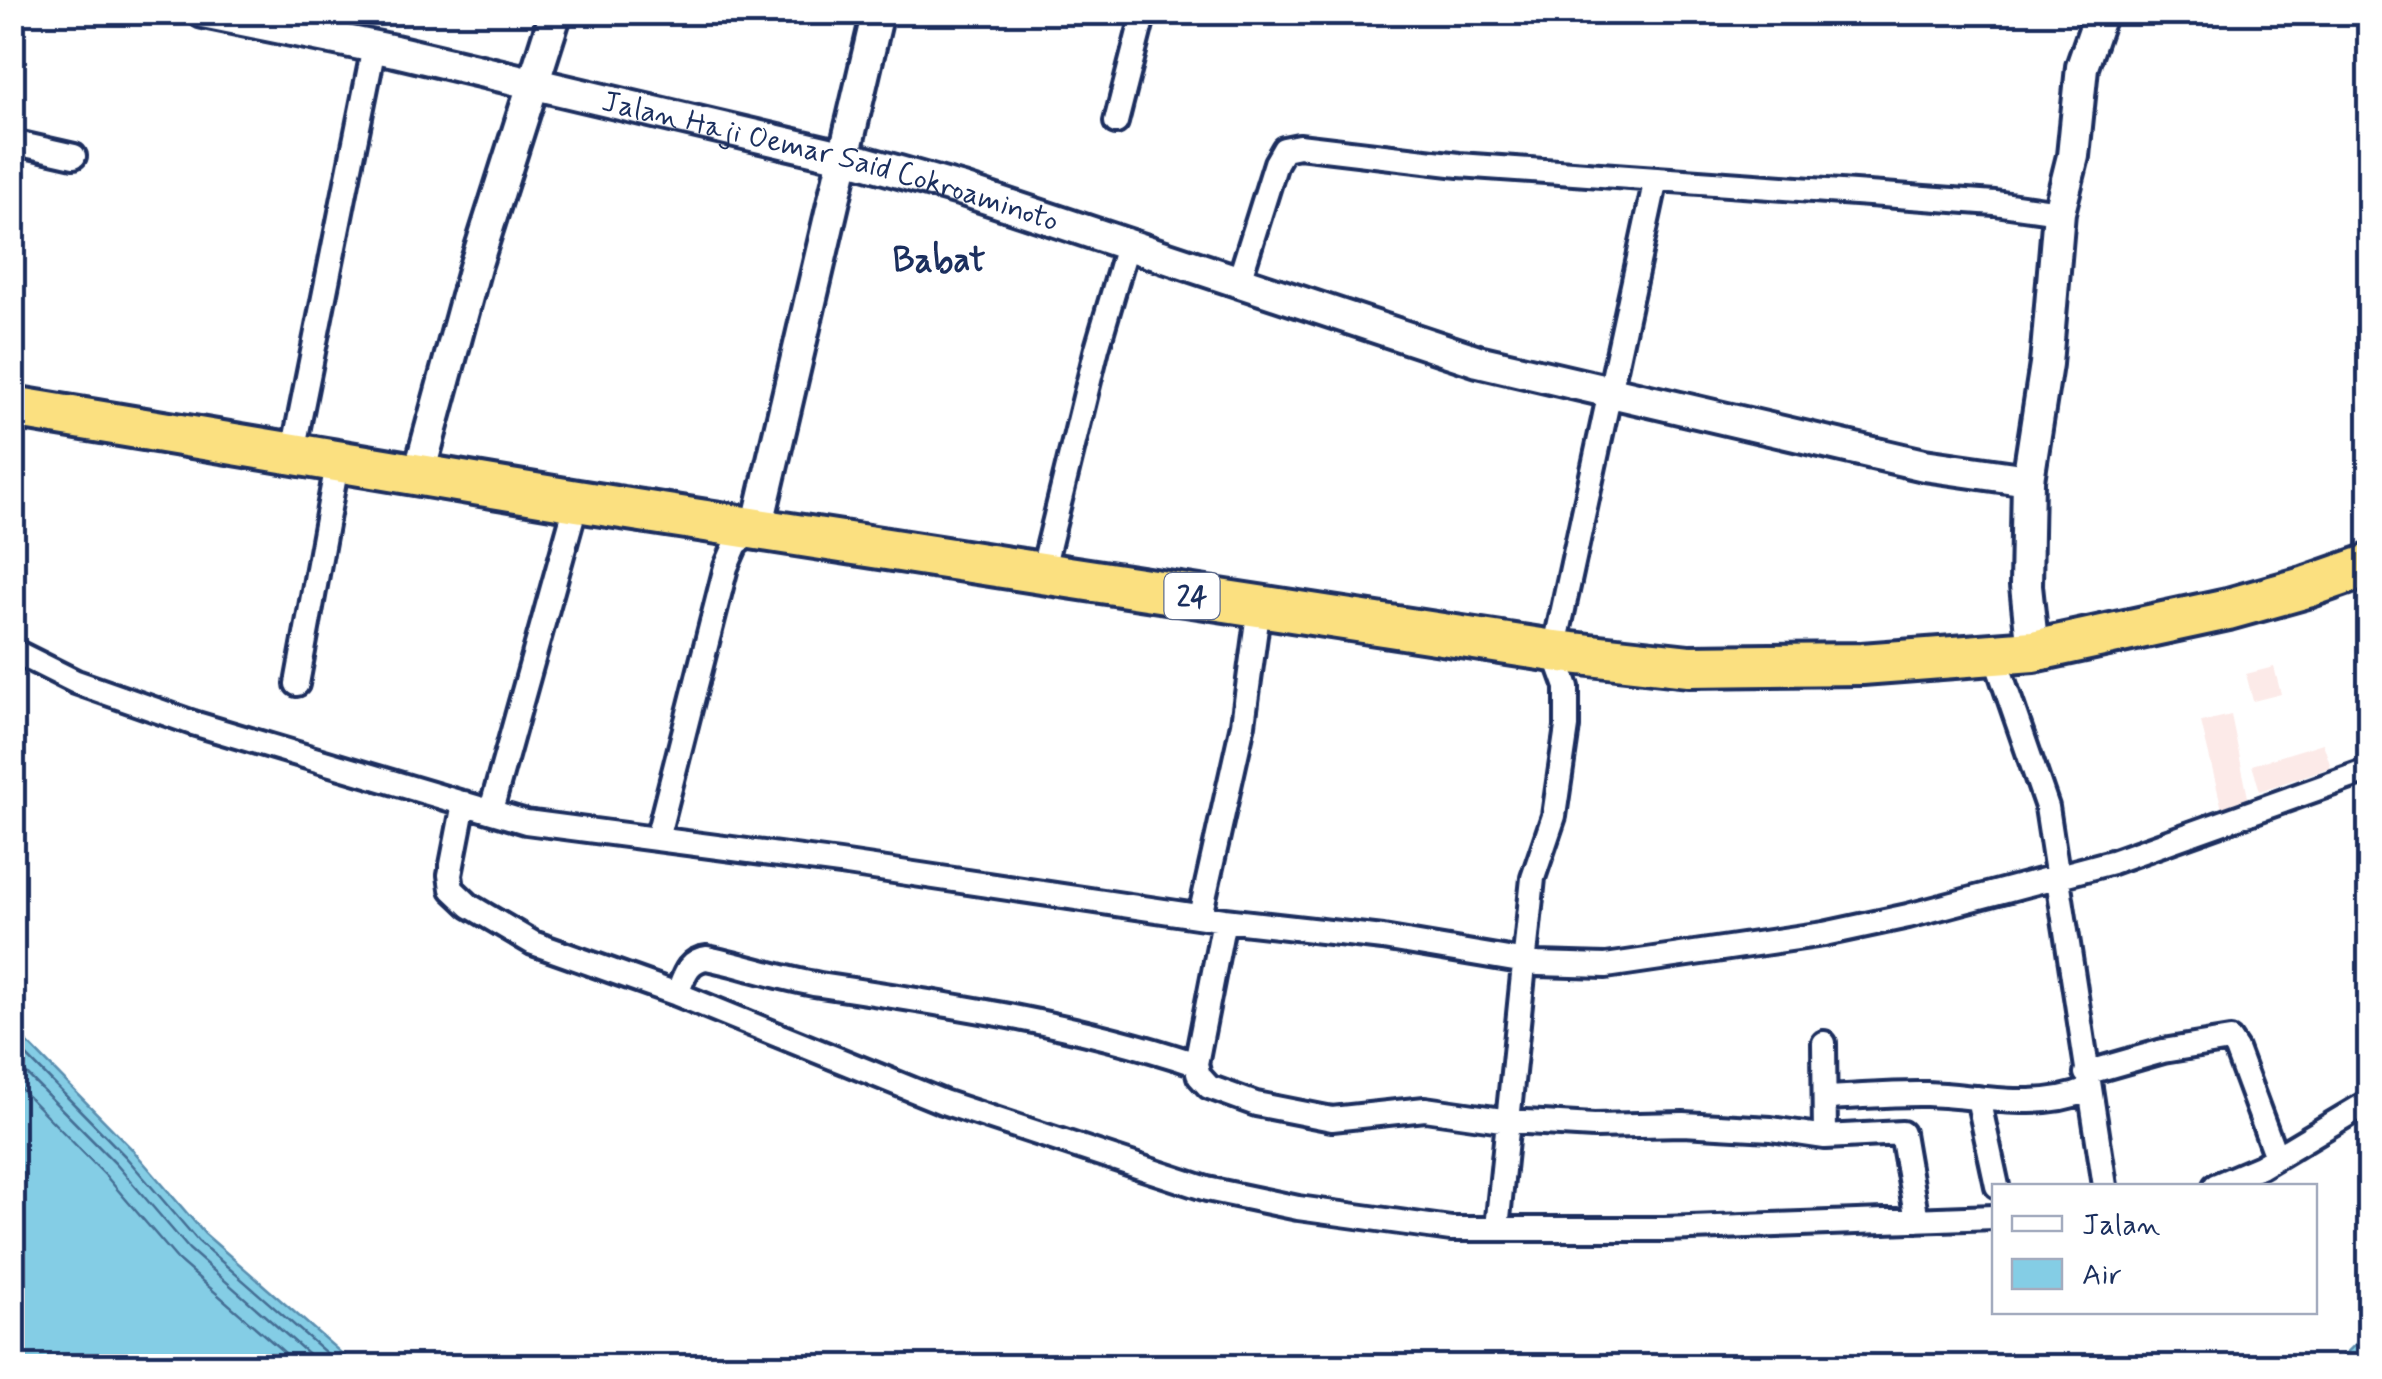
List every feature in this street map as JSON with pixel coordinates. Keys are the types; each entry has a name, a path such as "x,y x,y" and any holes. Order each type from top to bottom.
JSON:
{"highway":[{"name":"24","path":"12,407 1042,573 1554,651 1689,666 1862,664 2014,652 2228,608 2370,565"}],"street":[{"name":"Jalan Haji Oemar Said Cokroaminoto","path":"203,12 374,47 846,157 963,190 1478,361 1924,465 2028,480"},
{"path":"419,473 476,266 556,12"},
{"path":"657,839 726,567 736,544 757,528 878,12"},
{"path":"1116,122 1144,12"},
{"path":"2101,12 2082,67 2073,156 2060,212 2046,364 2028,480 2026,586 2014,652 2060,878 2105,1184"},
{"path":"293,452 374,47"},
{"path":"12,142 74,156"},
{"path":"1238,284 1276,163 1284,149 1299,146 1459,165 1996,203 2060,212"},
{"path":"1498,1228 1533,878 1554,816 1567,727 1567,686 1554,651 1656,179"},
{"path":"1042,573 1097,348 1127,246"},
{"path":"297,684 338,460"},
{"path":"492,810 577,501"},
{"path":"1258,606 1212,918 1196,1064 1209,1087 1256,1104 1332,1119 1425,1110 1509,1121 1594,1126 1683,1124 1771,1129 1825,1137 1902,1133"},
{"path":"12,650 76,682 193,723 526,822 1212,918 1383,938 1525,962 1606,966 1824,934 1980,900 2060,878 2370,770"},
{"path":"464,803 450,875 456,896 533,944 677,994 943,1102 1207,1189 1370,1219 1451,1228 1664,1229 1992,1217"},
{"path":"677,994 688,966 707,958 818,984 912,997 1064,1028 1137,1044 1196,1064"},
{"path":"1826,1098 1924,1094 2025,1100 2070,1098 2087,1082 2163,1051 2230,1040 2276,1156"},
{"path":"1824,1043 1825,1137"},
{"path":"1917,1220 1902,1133 1924,1094"},
{"path":"1978,1098 1997,1184"},
{"path":"2219,1184 2370,1102"}],"shaded area":[{"path":"2274,667 2281,694 2253,701 2246,674"},
{"path":"2231,715 2249,802 2222,809 2201,722"},
{"path":"2323,743 2331,767 2260,791 2252,765"}],"water":[{"path":"12,1027 132,1149 205,1234 356,1366 13,1366"},
{"path":"2369,1331 2369,1366 2333,1366"}],"district":[{"name":"Babat","path":"939,259"}]}
